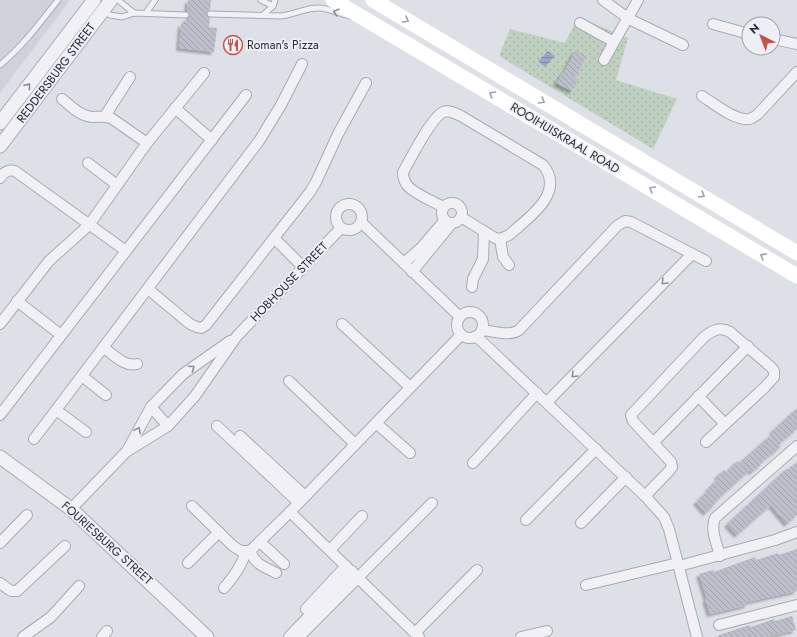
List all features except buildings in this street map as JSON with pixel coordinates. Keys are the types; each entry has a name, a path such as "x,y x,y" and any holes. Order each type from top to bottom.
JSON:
{"main road":[{"name":"ROOIHUISKRAAL ROAD","path":"333,0 797,276"},
{"name":"ROOIHUISKRAAL ROAD","path":"373,0 797,253"}],"street":[{"path":"604,0 629,19 683,45"},
{"path":"604,60 629,19 638,0"},
{"name":"REDDERSBURG STREET","path":"3,128 94,1"},
{"name":"REDDERSBURG STREET","path":"3,128 17,124 86,33 108,8"},
{"path":"580,23 614,42"},
{"path":"713,24 741,32"},
{"path":"781,41 797,44"},
{"path":"34,438 104,348 259,141 281,105 302,64"},
{"path":"702,96 733,116 741,119 750,119 758,114 797,72"},
{"path":"0,324 49,261 88,225 147,143 204,73"},
{"path":"105,116 130,78"},
{"path":"148,289 190,324 201,328 206,325 316,182 338,134 366,83"},
{"path":"0,415 246,95"},
{"path":"62,99 80,113 92,117 105,116 111,118 147,143"},
{"path":"175,108 212,140"},
{"path":"444,207 411,189 404,180 403,172 434,119 443,112 451,111 461,116 543,165 548,171 550,183 549,192 542,204 509,235 500,239 495,238 461,217"},
{"path":"88,163 117,185"},
{"path":"0,178 6,171 15,170 126,252"},
{"path":"450,202 457,204 462,210 461,217 455,222 448,221 442,212 444,207 450,202"},
{"path":"346,204 352,204 360,209 363,218 362,223 354,230 345,230 341,228 336,220 336,214 338,210 346,204"},
{"path":"404,264 448,221"},
{"path":"412,272 448,221"},
{"path":"479,333 482,321 476,314 468,312 460,317 457,328 461,335 468,338 479,333 515,333 617,226 625,221 631,222 706,261"},
{"path":"362,223 460,317"},
{"name":"HOBHOUSE STREET","path":"71,508 126,452 168,426 195,396 237,336 341,228"},
{"path":"472,287 473,279 483,259 484,232"},
{"path":"274,238 303,267"},
{"path":"500,239 504,260 509,265"},
{"path":"547,402 692,254"},
{"path":"17,301 61,335"},
{"path":"342,324 410,388"},
{"path":"645,496 672,467 671,462 633,421 631,415 703,338 712,331 722,329 730,332 771,367 774,371 774,377 706,442"},
{"path":"479,333 537,393 626,477 664,517 679,564 697,637"},
{"path":"224,588 236,572 248,551 260,542 290,512 461,335"},
{"name":"HOBHOUSE STREET","path":"126,452 151,407 183,374 237,336"},
{"path":"653,443 748,346"},
{"path":"104,348 125,364 137,364"},
{"path":"82,376 106,395"},
{"path":"289,381 355,444"},
{"path":"473,463 537,393"},
{"path":"698,396 725,424"},
{"path":"151,407 168,426"},
{"path":"56,410 86,432"},
{"path":"376,423 410,453"},
{"path":"217,426 302,499"},
{"path":"240,436 302,499"},
{"path":"720,556 713,529 715,518 797,446"},
{"path":"526,520 596,449"},
{"name":"FOURIESBURG STREET","path":"0,457 71,508 207,637"},
{"path":"582,523 626,477"},
{"path":"306,609 352,572 432,503"},
{"path":"192,506 233,546 241,551 248,551"},
{"path":"290,512 417,635 476,570"},
{"path":"0,543 27,515"},
{"path":"330,550 362,516"},
{"path":"188,562 219,532"},
{"path":"586,585 720,556 797,532"},
{"path":"260,542 284,564"},
{"path":"0,583 11,591 17,590 65,546"},
{"path":"248,551 260,565 276,573"},
{"path":"289,637 352,572"},
{"path":"299,637 352,572"},
{"path":"23,637 47,621 79,586"},
{"path":"718,625 797,605"},
{"path":"521,637 547,631"}],"lane":[{"path":"0,65 15,53 25,42 58,0"},
{"path":"118,0 134,13"},
{"path":"146,13 155,0"},
{"path":"261,0 273,6"},
{"path":"263,15 273,6 275,0"},
{"path":"94,1 122,17 134,13 186,15"},
{"path":"210,14 289,15 319,8 374,24"}],"shaded area":[{"path":"0,0 70,0 0,93"}],"green space":[{"path":"578,17 628,38 616,80 677,99 653,149 499,56 510,29 565,43"}],"water":[{"path":"548,51 555,56 545,67 538,61"}],"place":[{"name":"Roman's Pizza","path":"233,45"}]}
